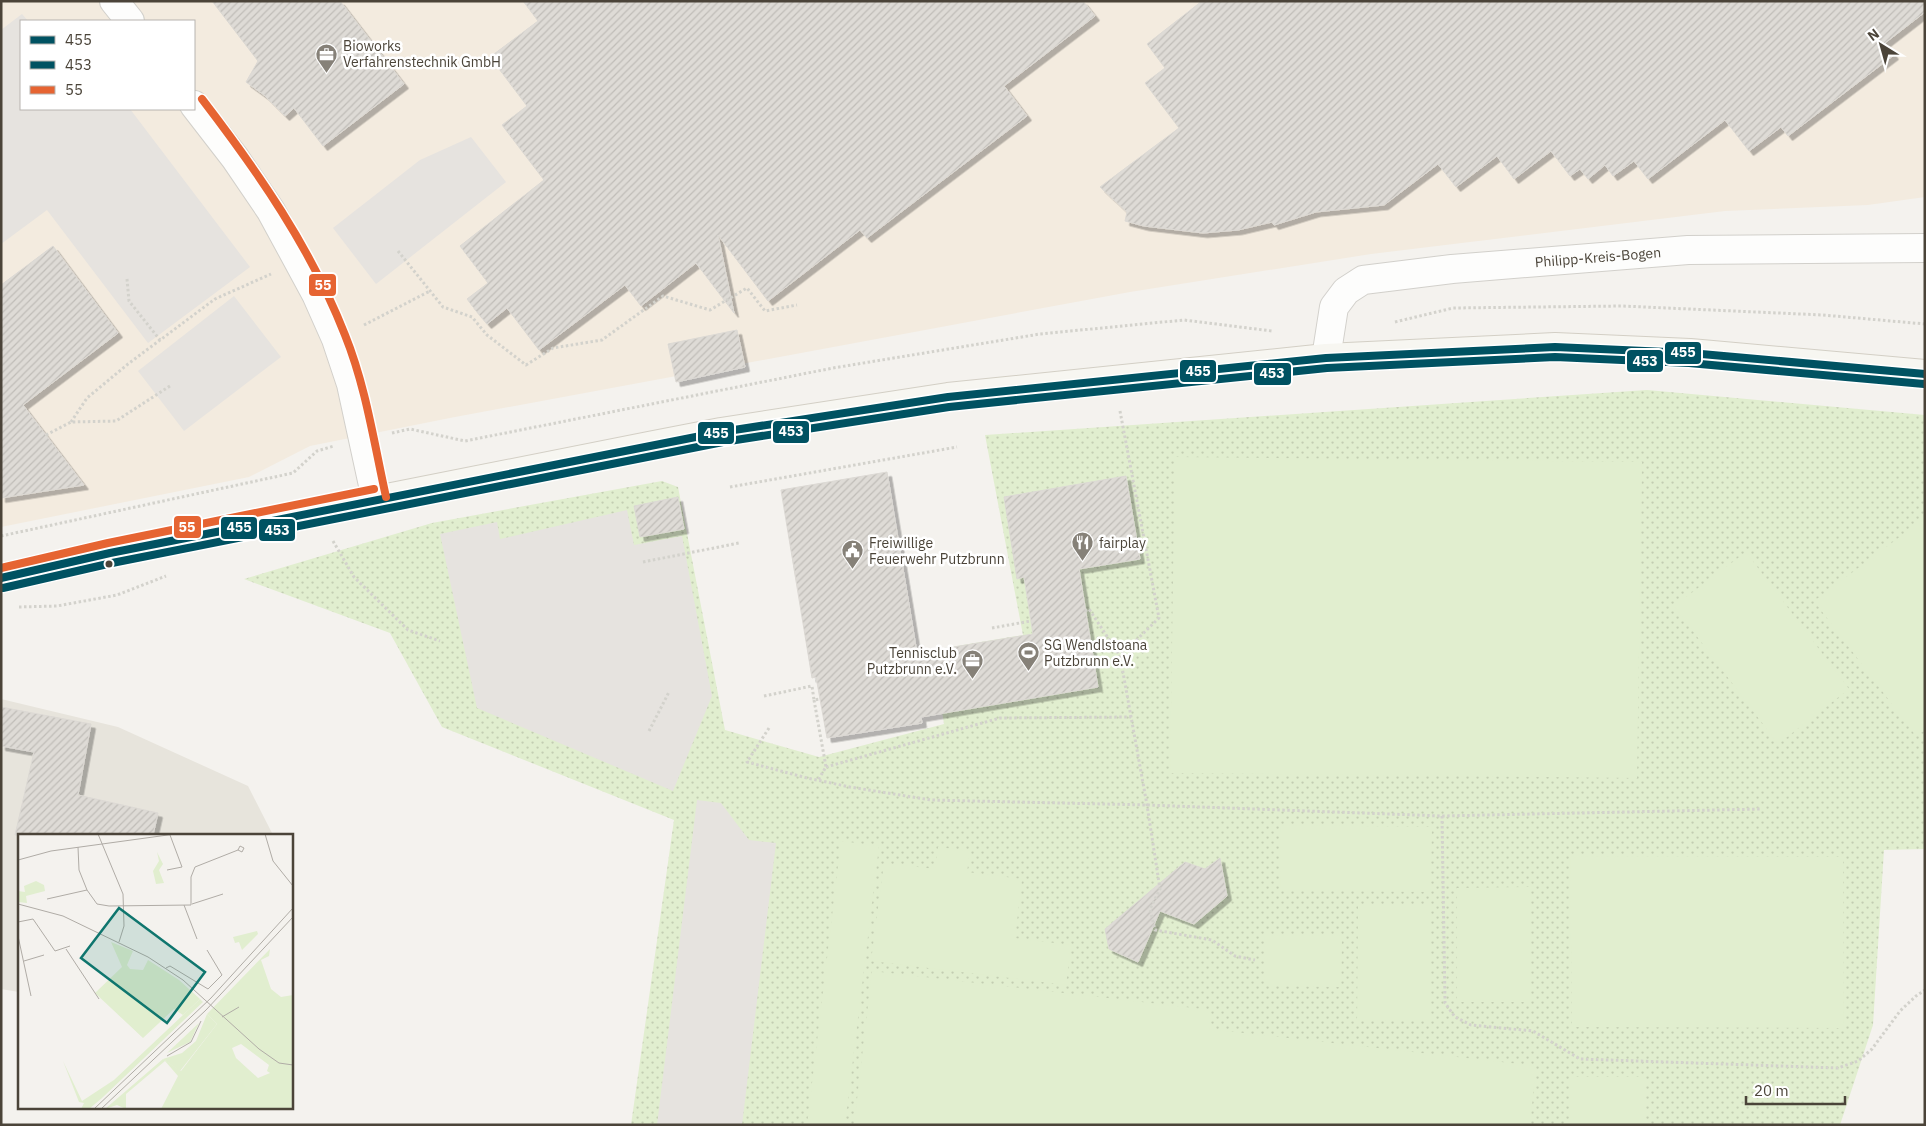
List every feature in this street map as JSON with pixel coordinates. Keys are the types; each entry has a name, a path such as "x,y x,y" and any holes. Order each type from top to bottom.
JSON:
{"street":[{"path":"114,1 129,20"},
{"path":"195,106 235,158 271,211 299,262 336,339 351,384 376,500"},
{"name":"Philipp-Kreis-Bogen","path":"1326,358 1334,307 1346,291 1363,280 1452,269 1688,250 1925,248"},
{"path":"1,578 376,500 712,434 948,397 1326,358 1555,348 1690,353 1925,374"}],"path":[{"path":"398,251 442,307 472,317 487,335 526,365 553,348 602,340 663,296 710,310 747,288 765,311 797,305"},
{"path":"71,422 87,398 215,299 299,262"},
{"path":"127,279 129,301 160,340"},
{"path":"373,320 430,291"},
{"path":"1387,324 1453,308 1622,306 1823,315 1925,324"},
{"path":"1,536 293,473 317,450 410,429 465,441 833,368 1040,334 1184,320 1275,331"},
{"path":"46,435 71,422 116,421 170,386"},
{"path":"1120,412 1159,618 1120,656"},
{"path":"730,487 957,447"},
{"path":"339,539 332,540 354,577 408,630 440,641"},
{"path":"643,562 739,543"},
{"path":"13,608 57,606 117,595 174,572"},
{"path":"1085,611 1090,610 1120,656 1160,889 1150,909 1155,930 1212,940 1235,956 1255,960"},
{"path":"992,628 1031,621"},
{"path":"764,696 812,686 826,767 818,780"},
{"path":"650,731 669,692"},
{"path":"814,700 820,699"},
{"path":"826,767 1000,718 1131,717"},
{"path":"769,728 747,762 818,780 931,800 1147,805 1442,816 1762,809"},
{"path":"1442,816 1445,1003 1455,1017 1471,1025 1533,1031 1580,1059 1838,1068 1858,1061 1872,1048 1900,1011 1925,990"}],"shaded area":[{"path":"1,1 1925,1 1925,197 1868,205 1725,211 1371,254 1130,292 455,417 310,446 249,477 1,527"},
{"path":"22,14 27,20 20,20 20,110 131,110 250,267 148,343 47,210 1,244 1,30"},
{"path":"471,137 506,182 376,284 333,228 420,160"},
{"path":"234,296 281,357 184,431 138,371"},
{"path":"627,510 634,545 682,536 712,696 673,791 477,708 440,534 497,522 500,539"},
{"path":"1,699 118,727 248,786 272,834 18,834 18,992 1,989"},
{"path":"697,800 721,803 749,840 776,843 742,1125 657,1125"}],"green space":[{"path":"1647,390 1925,415 1925,849 1884,850 1873,1025 1840,1125 631,1125 674,820 442,727 390,633 244,579 432,523 662,481 678,487 725,730 819,757 944,724 933,650 1023,635 985,435"},
{"path":"1175,457 1642,462 1637,778 1170,773"},
{"path":"1925,518 1925,730 1916,736 1814,601"},
{"path":"1746,552 1849,689 1778,744 1674,606"},
{"path":"1281,825 1432,827 1430,892 1280,890"},
{"path":"841,841 879,846 845,1125 807,1125"},
{"path":"938,847 970,851 967,872 1022,879 1015,938 1071,945 1066,985 871,961 884,863 935,869"},
{"path":"1570,856 1843,857 1844,1028 1572,1027"},
{"path":"1530,887 1530,1002 1457,1002 1457,888"},
{"path":"1358,906 1430,906 1430,1020 1357,1021"},
{"path":"1265,935 1342,936 1341,987 1264,986"},
{"path":"872,971 1211,1010 1209,1029 1536,1066 1530,1125 854,1125"},
{"path":"1570,1077 1645,1077 1645,1125 1570,1125"}],"building":[{"name":"Bioworks Verfahrenstechnik GmbH","path":"212,1 340,1 404,84 323,146 294,108 285,116 264,95 246,82 258,61"},
{"path":"523,1 1083,1 1095,16 1004,86 1027,116 867,238 860,230 768,301 718,235 734,313 696,263 641,306 625,285 539,350 507,308 487,324 476,311 467,299 488,283 460,246 544,180 502,125 527,106 490,57 538,21"},
{"path":"1202,1 1925,1 1925,12 1885,43 1894,55 1788,136 1781,127 1749,151 1725,120 1648,179 1634,161 1613,176 1605,165 1588,179 1580,169 1570,176 1551,151 1514,179 1497,156 1456,187 1438,164 1384,205 1316,212 1274,225 1272,222 1238,230 1203,233 1144,226 1125,221 1127,212 1100,187 1179,128 1145,83 1165,68 1147,44"},
{"path":"53,246 118,333 23,405 84,485 1,498 1,285"},
{"path":"737,330 745,367 676,382 668,344"},
{"path":"887,472 917,653 1033,634 1024,577 1017,579 1004,497 1126,476 1140,559 1079,569 1098,687 921,717 922,723 827,738 816,677 812,678 781,490"},
{"path":"678,497 684,529 640,537 634,506"},
{"path":"1,707 91,724 78,795 158,813 153,834 15,835 34,752 1,746"},
{"path":"1220,858 1227,896 1194,924 1160,911 1138,962 1109,949 1105,929 1185,862 1205,869"}],"transit line":[{"name":"55","path":"202,99 243,154 282,212 300,241 331,303 359,375 386,497"},
{"name":"455","path":"1,578 110,553 721,432 948,397 1326,358 1555,347 1690,353 1925,374"},
{"name":"453","path":"3,588 112,563 723,442 949,407 1327,368 1555,357 1689,363 1924,384"},
{"name":"55","path":"1,568 108,543 374,489"}],"place":[{"name":"Bioworks Verfahrenstechnik GmbH","path":"327,73"},
{"name":"fairplay","path":"1083,562"},
{"name":"Freiwillige Feuerwehr Putzbrunn","path":"853,570"},
{"name":"SG Wendlstoana Putzbrunn e.V.","path":"1028,672"},
{"name":"Tennisclub Putzbrunn e.V.","path":"973,680"}]}
